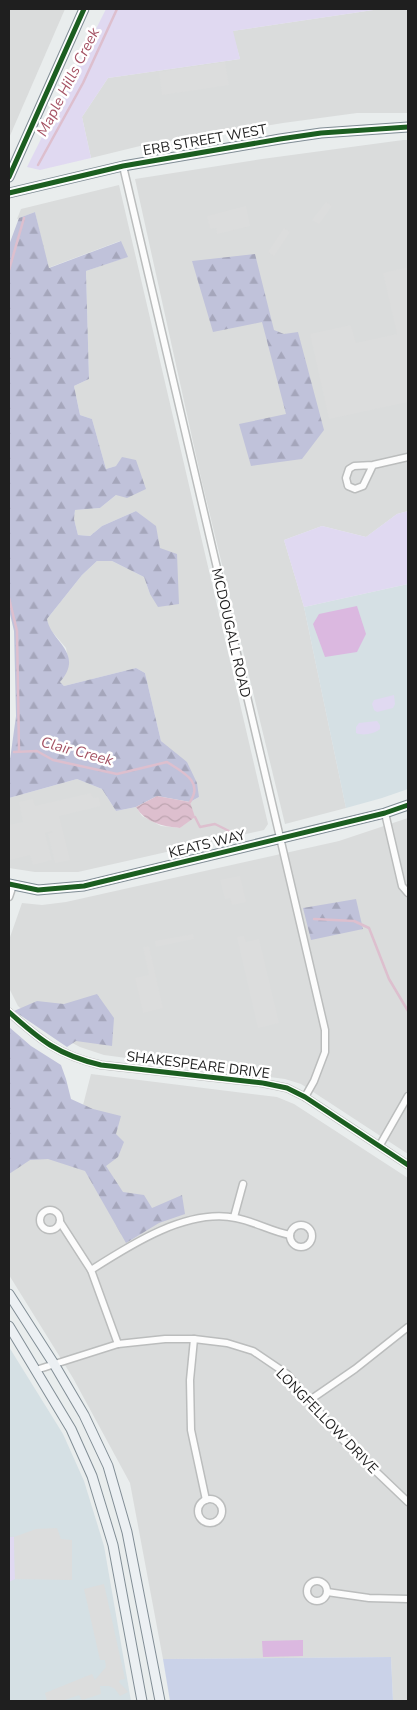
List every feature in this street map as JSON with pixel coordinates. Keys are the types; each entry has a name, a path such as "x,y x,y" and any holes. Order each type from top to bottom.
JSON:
{"main road":[{"path":"9,177 84,9"},
{"name":"ERB STREET WEST","path":"9,193 123,166 321,133 408,127"},
{"name":"KEATS WAY","path":"11,885 38,890 78,887 385,813 408,805"},
{"path":"9,1294 84,1415 108,1466 127,1532 160,1701"},
{"path":"9,1326 71,1429 92,1476 113,1546 142,1701"}],"street":[{"name":"MCDOUGALL ROAD","path":"123,166 325,1030 325,1052 314,1081 305,1097"},
{"path":"373,466 363,486 355,489 348,486 346,478 349,470 354,466 373,466 408,458"},
{"path":"385,813 402,886 408,893"},
{"path":"9,897 11,885"},
{"name":"SHAKESPEARE DRIVE","path":"9,1012 36,1037 67,1055 83,1061 101,1065 263,1083 288,1088 380,1145 408,1165"},
{"path":"380,1145 408,1096"},
{"path":"234,1217 243,1184"},
{"path":"91,1270 124,1249 158,1232 192,1219 234,1217 256,1223 273,1232 290,1235"},
{"path":"60,1222 91,1270 118,1344"},
{"path":"310,1400 355,1369 408,1327"},
{"name":"LONGFELLOW DRIVE","path":"36,1370 118,1344 165,1339 194,1339 227,1343 253,1351 287,1374 343,1440 408,1502"},
{"path":"194,1339 190,1380 191,1430 206,1500"},
{"path":"327,1592 369,1598 408,1599"}],"shaded area":[{"path":"9,9 65,9 9,138"},
{"path":"106,9 380,9 233,31 240,59 108,78 82,117 91,158 40,170 27,167"},
{"path":"380,9 408,9 408,113 357,113 283,123 140,146 91,158 82,117 108,78 240,59 232,31"},
{"path":"225,62 229,85 162,95 159,72"},
{"path":"408,140 408,511 397,514 366,537 322,526 284,540 304,607 346,808 285,824 201,478 135,179 262,159"},
{"path":"119,185 268,824 264,830 78,872 35,872 9,868 9,798 77,779 102,789 116,811 136,807 142,816 161,826 180,828 194,817 190,802 199,797 173,753 161,741 145,673 136,668 64,686 60,682 69,664 66,648 49,628 47,619 82,575 97,561 112,561 144,577 150,594 160,548 155,526 136,511 102,526 90,536 78,535 74,519 75,510 100,508 116,495 116,466 106,469 92,419 80,415 74,386 89,379 86,271 127,257 120,241 48,268 35,212 17,219 21,209"},
{"path":"326,202 332,206 319,224 312,220"},
{"path":"246,206 250,226 217,234 216,228 210,229 207,216"},
{"path":"284,228 290,232 274,256 268,252"},
{"path":"408,267 408,402 329,419 310,334 351,325 356,343 397,334 383,273"},
{"path":"408,511 408,584 304,607 284,540 322,526 366,537 397,514"},
{"path":"408,584 408,789 346,808 304,607"},
{"path":"357,606 366,634 357,652 325,657 313,624 319,614"},
{"path":"394,695 395,704 393,708 377,712 374,710 372,704 374,700"},
{"path":"377,721 380,725 378,731 365,734 356,733 356,727 359,723"},
{"path":"91,793 93,798 99,797 101,806 59,816 70,860 55,863 48,834 52,831 45,833 52,860 33,865 30,855 10,860 9,825 23,822 19,802 33,799 35,806"},
{"path":"408,818 408,1154 301,1084 285,1079 104,1055 80,1047 42,1027 18,1006 9,988 9,940 22,903 42,905 66,902 339,841"},
{"path":"240,876 246,902 232,905 230,898 225,899 220,880"},
{"path":"193,934 194,939 156,947 155,941"},
{"path":"244,936 246,942 259,939 279,1023 258,1028 237,937"},
{"path":"149,946 163,1008 143,1013 135,978 149,975 143,947"},
{"path":"91,1074 277,1097 294,1104 408,1178 408,1701 393,1701 391,1657 163,1659 130,1483 73,1378 9,1275 9,1165 81,1113"},
{"path":"9,1347 63,1434 84,1481 104,1546 131,1701 9,1701"},
{"path":"57,1528 61,1539 72,1540 72,1580 15,1579 14,1537 36,1529"},
{"path":"9,1537 14,1537 15,1579 9,1582"},
{"path":"104,1584 125,1679 119,1682 128,1692 120,1696 115,1689 109,1686 100,1686 101,1694 82,1700 79,1695 62,1701 47,1701 45,1693 92,1674 95,1680 106,1667 105,1660 100,1660 84,1589"},
{"path":"303,1640 303,1656 263,1657 262,1641"},
{"path":"391,1657 393,1701 170,1701 163,1659"}],"green space":[{"path":"35,212 49,268 121,241 128,257 86,271 89,379 74,386 80,415 92,419 106,469 116,466 122,457 136,460 146,489 127,498 116,495 100,508 75,510 74,519 78,535 90,536 102,526 136,511 156,526 160,548 177,554 179,604 158,607 150,594 144,577 112,561 97,561 82,575 47,619 54,634 68,655 67,672 60,682 64,686 136,668 145,673 161,741 187,762 197,783 199,797 190,802 157,796 136,807 116,811 102,789 77,779 9,798 9,767 16,716 14,631 9,610 9,245 19,218"},
{"path":"255,254 274,330 284,334 298,332 324,430 302,459 251,466 239,424 286,414 262,322 213,332 192,261"},
{"path":"356,899 363,929 311,940 303,908"},
{"path":"97,994 114,1018 112,1046 76,1041 67,1047 14,1011 37,1001 64,1004"},
{"path":"9,1027 31,1046 61,1065 71,1099 93,1109 121,1116 116,1134 124,1142 118,1157 106,1166 123,1192 144,1195 152,1208 182,1195 185,1214 159,1223 126,1243 85,1171 48,1159 30,1160 9,1174"}],"water":[{"path":"157,796 190,802 195,817 180,828 161,825 150,820 136,807"}],"waterway":[{"name":"Maple Hills Creek","path":"38,165 83,83 117,9"},
{"name":"Maple Hills Creek","path":"9,270 24,218"},
{"name":"Maple Hills Creek","path":"9,598 17,631 19,751"},
{"name":"Clair Creek","path":"14,752 37,751 53,760 117,774 167,762 185,774 193,783 194,795 190,802"},
{"name":"Clair Creek","path":"195,817 200,827 215,824 229,831"},
{"name":"Clair Creek","path":"314,919 354,921 369,928 389,979 408,1011"}],"cycle path":[{"path":"9,177 84,9"},
{"path":"9,193 123,166 280,139 321,133 408,127"},
{"path":"9,884 38,890 84,886 385,813 408,805"},
{"path":"9,1012 30,1031 50,1045 86,1061 101,1065 263,1083 287,1088 305,1097 408,1165"}]}
